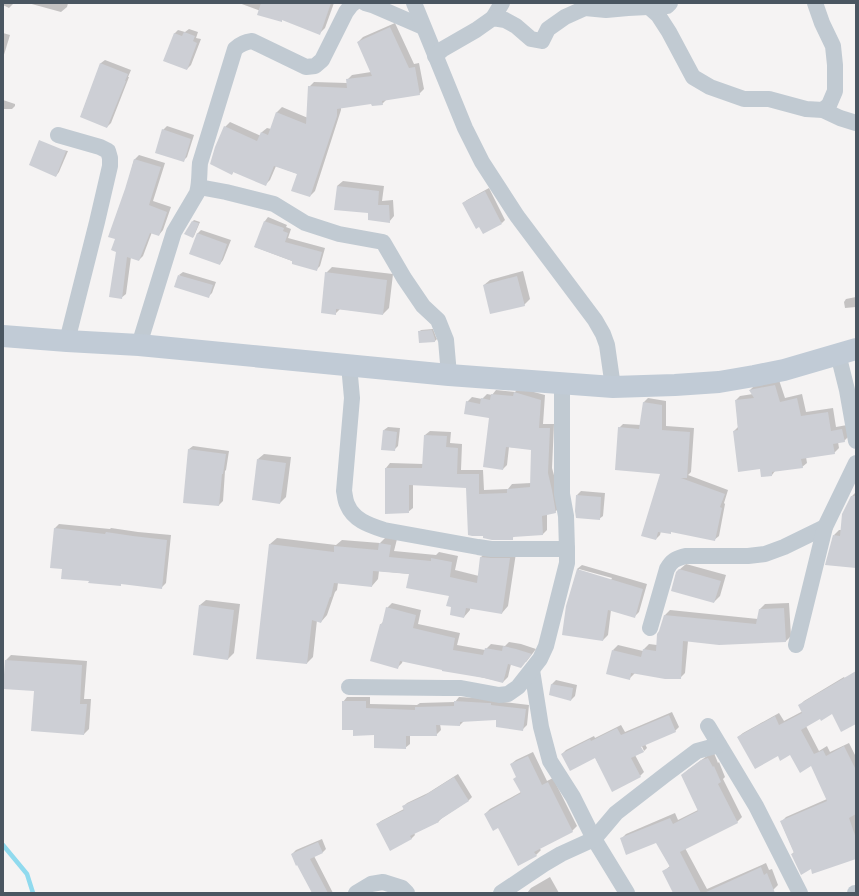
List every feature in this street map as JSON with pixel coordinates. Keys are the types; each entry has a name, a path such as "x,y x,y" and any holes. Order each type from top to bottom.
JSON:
{"main road":[{"path":"3,336 139,345 450,375 613,387 720,382 784,370 847,352"}],"street":[{"path":"139,345 174,232 199,188 198,176 200,163 235,49 240,44 252,41 306,67 315,66 322,60 346,12 354,3"},
{"path":"365,3 424,27"},
{"path":"414,3 465,128 482,162 517,216 604,334 613,387"},
{"path":"435,56 493,18 502,3"},
{"path":"815,3 822,23 833,46 835,91 830,105 823,110"},
{"path":"493,18 505,20 516,26 531,39 542,41 548,29 565,17 585,8 606,10 649,7 667,4"},
{"path":"649,7 658,15 669,32 693,77 704,84 744,99 769,99 806,109 823,110 840,118 856,123"},
{"path":"58,135 100,147 108,151 110,158 110,166 97,222 67,341"},
{"path":"199,188 226,192 274,204 306,223 339,234 383,242 404,278 423,306 438,320 446,340 450,375"},
{"path":"847,352 847,390 856,441"},
{"path":"349,365 352,398 344,491 346,503 351,512 358,519 384,530 491,549 567,549"},
{"path":"349,687 461,688 499,695 508,694 518,687 540,659 546,646 567,563 566,516 562,494 562,384"},
{"path":"796,645 825,527 856,463"},
{"path":"650,628 667,569 671,562 677,558 685,556 748,556 765,554 784,547 825,527"},
{"path":"532,670 541,727 550,761 573,797 594,839 626,893"},
{"path":"708,726 756,806 800,893"},
{"path":"501,893 561,854 594,839 616,813 665,775 697,751 719,745"},
{"path":"356,893 371,884 383,882 402,888 407,893"}],"building":[{"path":"261,3 331,3 320,35 282,20 282,22 257,15"},
{"path":"390,27 409,68 415,67 420,95 382,101 383,105 372,106 371,104 337,109 337,116 310,197 291,191 297,174 274,166 266,186 233,172 232,175 210,164 224,126 257,141 261,132 268,135 276,112 306,124 308,86 347,88 346,79 372,76 357,42"},
{"path":"184,32 195,36 193,41 197,43 187,70 163,61 174,33 182,36"},
{"path":"100,63 128,74 107,128 80,117"},
{"path":"162,129 191,139 184,162 155,153"},
{"path":"39,140 66,151 56,177 29,165"},
{"path":"134,159 161,167 149,205 167,212 159,236 150,233 139,261 127,257 122,299 109,297 116,252 111,250 115,239 108,237"},
{"path":"337,186 379,191 378,205 389,205 390,223 368,220 368,213 334,210"},
{"path":"485,191 502,224 483,234 479,227 476,229 462,203"},
{"path":"192,221 199,223 193,238 184,234"},
{"path":"264,221 284,228 283,231 288,233 285,242 322,252 317,271 292,264 292,261 254,247"},
{"path":"197,233 227,244 220,265 189,254"},
{"path":"325,272 387,280 383,315 336,309 336,315 321,313"},
{"path":"178,275 213,285 209,298 174,287"},
{"path":"517,276 525,306 490,314 483,285"},
{"path":"432,330 435,342 419,343 418,331"},
{"path":"775,385 780,402 797,398 801,416 828,412 831,431 842,429 845,442 833,444 835,454 801,459 803,468 772,472 772,476 761,477 760,469 738,472 733,431 738,430 735,400 754,398 749,390"},
{"path":"514,392 541,400 539,428 550,428 548,473 556,513 542,516 543,535 513,537 513,540 492,540 483,538 483,536 468,535 466,488 409,485 409,513 385,514 385,468 422,468 424,435 447,436 446,447 458,448 457,474 479,474 479,494 507,493 507,489 530,487 531,450 506,447 503,470 483,467 489,418 464,414 466,401 480,404 481,398 490,400 491,394 513,396"},
{"path":"643,402 662,405 662,430 690,432 687,478 681,478 725,494 720,507 722,508 715,541 671,532 671,534 658,532 656,540 641,536 660,474 615,470 618,427 639,429"},
{"path":"383,430 397,432 395,451 381,450"},
{"path":"188,449 226,454 222,474 219,506 183,503"},
{"path":"257,459 286,463 280,504 252,500"},
{"path":"576,495 601,497 600,520 576,518"},
{"path":"851,496 856,496 856,568 825,565 833,535 840,536 842,514"},
{"path":"54,528 105,534 106,532 167,540 162,589 121,584 121,586 88,583 89,581 61,579 62,569 50,568"},
{"path":"379,543 391,545 389,557 431,561 431,558 452,562 450,577 477,583 480,557 510,558 502,614 466,608 464,618 450,615 451,607 446,606 449,596 406,588 409,574 373,571 372,587 334,583 331,597 321,623 312,620 307,664 256,659 269,544 334,552 334,546 378,550"},
{"path":"577,569 643,589 635,618 608,610 603,641 562,635 566,606"},
{"path":"679,569 721,581 714,603 671,591 676,572"},
{"path":"199,605 234,610 228,660 193,655"},
{"path":"386,607 416,615 413,628 455,638 453,650 483,655 485,648 502,651 503,646 532,654 521,668 508,664 503,683 400,661 398,669 370,661"},
{"path":"784,608 786,642 719,645 683,641 681,679 665,679 631,673 630,680 606,674 612,650 641,657 643,649 656,651 657,634 664,615 756,624 759,609"},
{"path":"5,660 82,665 80,704 87,704 84,735 31,731 34,691 3,689"},
{"path":"856,671 856,724 841,732 832,714 801,730 814,754 823,750 826,756 844,746 856,770 856,814 849,818 856,838 856,859 812,874 811,869 801,875 791,854 794,853 780,821 827,801 811,766 800,773 790,755 780,761 778,756 755,769 737,737 775,716 779,725 802,713 798,705"},
{"path":"551,684 573,688 571,701 549,695"},
{"path":"342,701 366,701 366,708 415,710 415,707 454,706 454,701 491,703 491,705 526,709 523,731 496,727 496,720 460,722 460,726 436,725 437,736 406,736 406,749 374,748 374,735 353,736 353,730 342,730"},
{"path":"669,715 676,732 641,747 644,752 631,758 641,777 612,792 595,758 570,771 561,754 590,739 591,741 617,728 621,735"},
{"path":"528,756 542,785 548,782 573,832 534,852 537,856 518,866 498,828 493,831 484,814 521,793 513,779 516,777 510,764"},
{"path":"708,758 713,767 714,766 721,782 718,784 738,823 680,852 701,893 673,893 662,871 670,867 656,843 626,855 620,838 670,818 673,824 698,811 681,775 701,760"},
{"path":"454,777 469,801 438,821 439,822 410,836 412,839 390,851 376,824 404,810 402,806 424,796"},
{"path":"318,842 323,853 310,859 328,893 312,893 297,865 296,866 291,854"},
{"path":"761,867 764,875 767,873 775,893 704,893"}],"waterway":[{"path":"3,845 27,874 33,893"}]}
